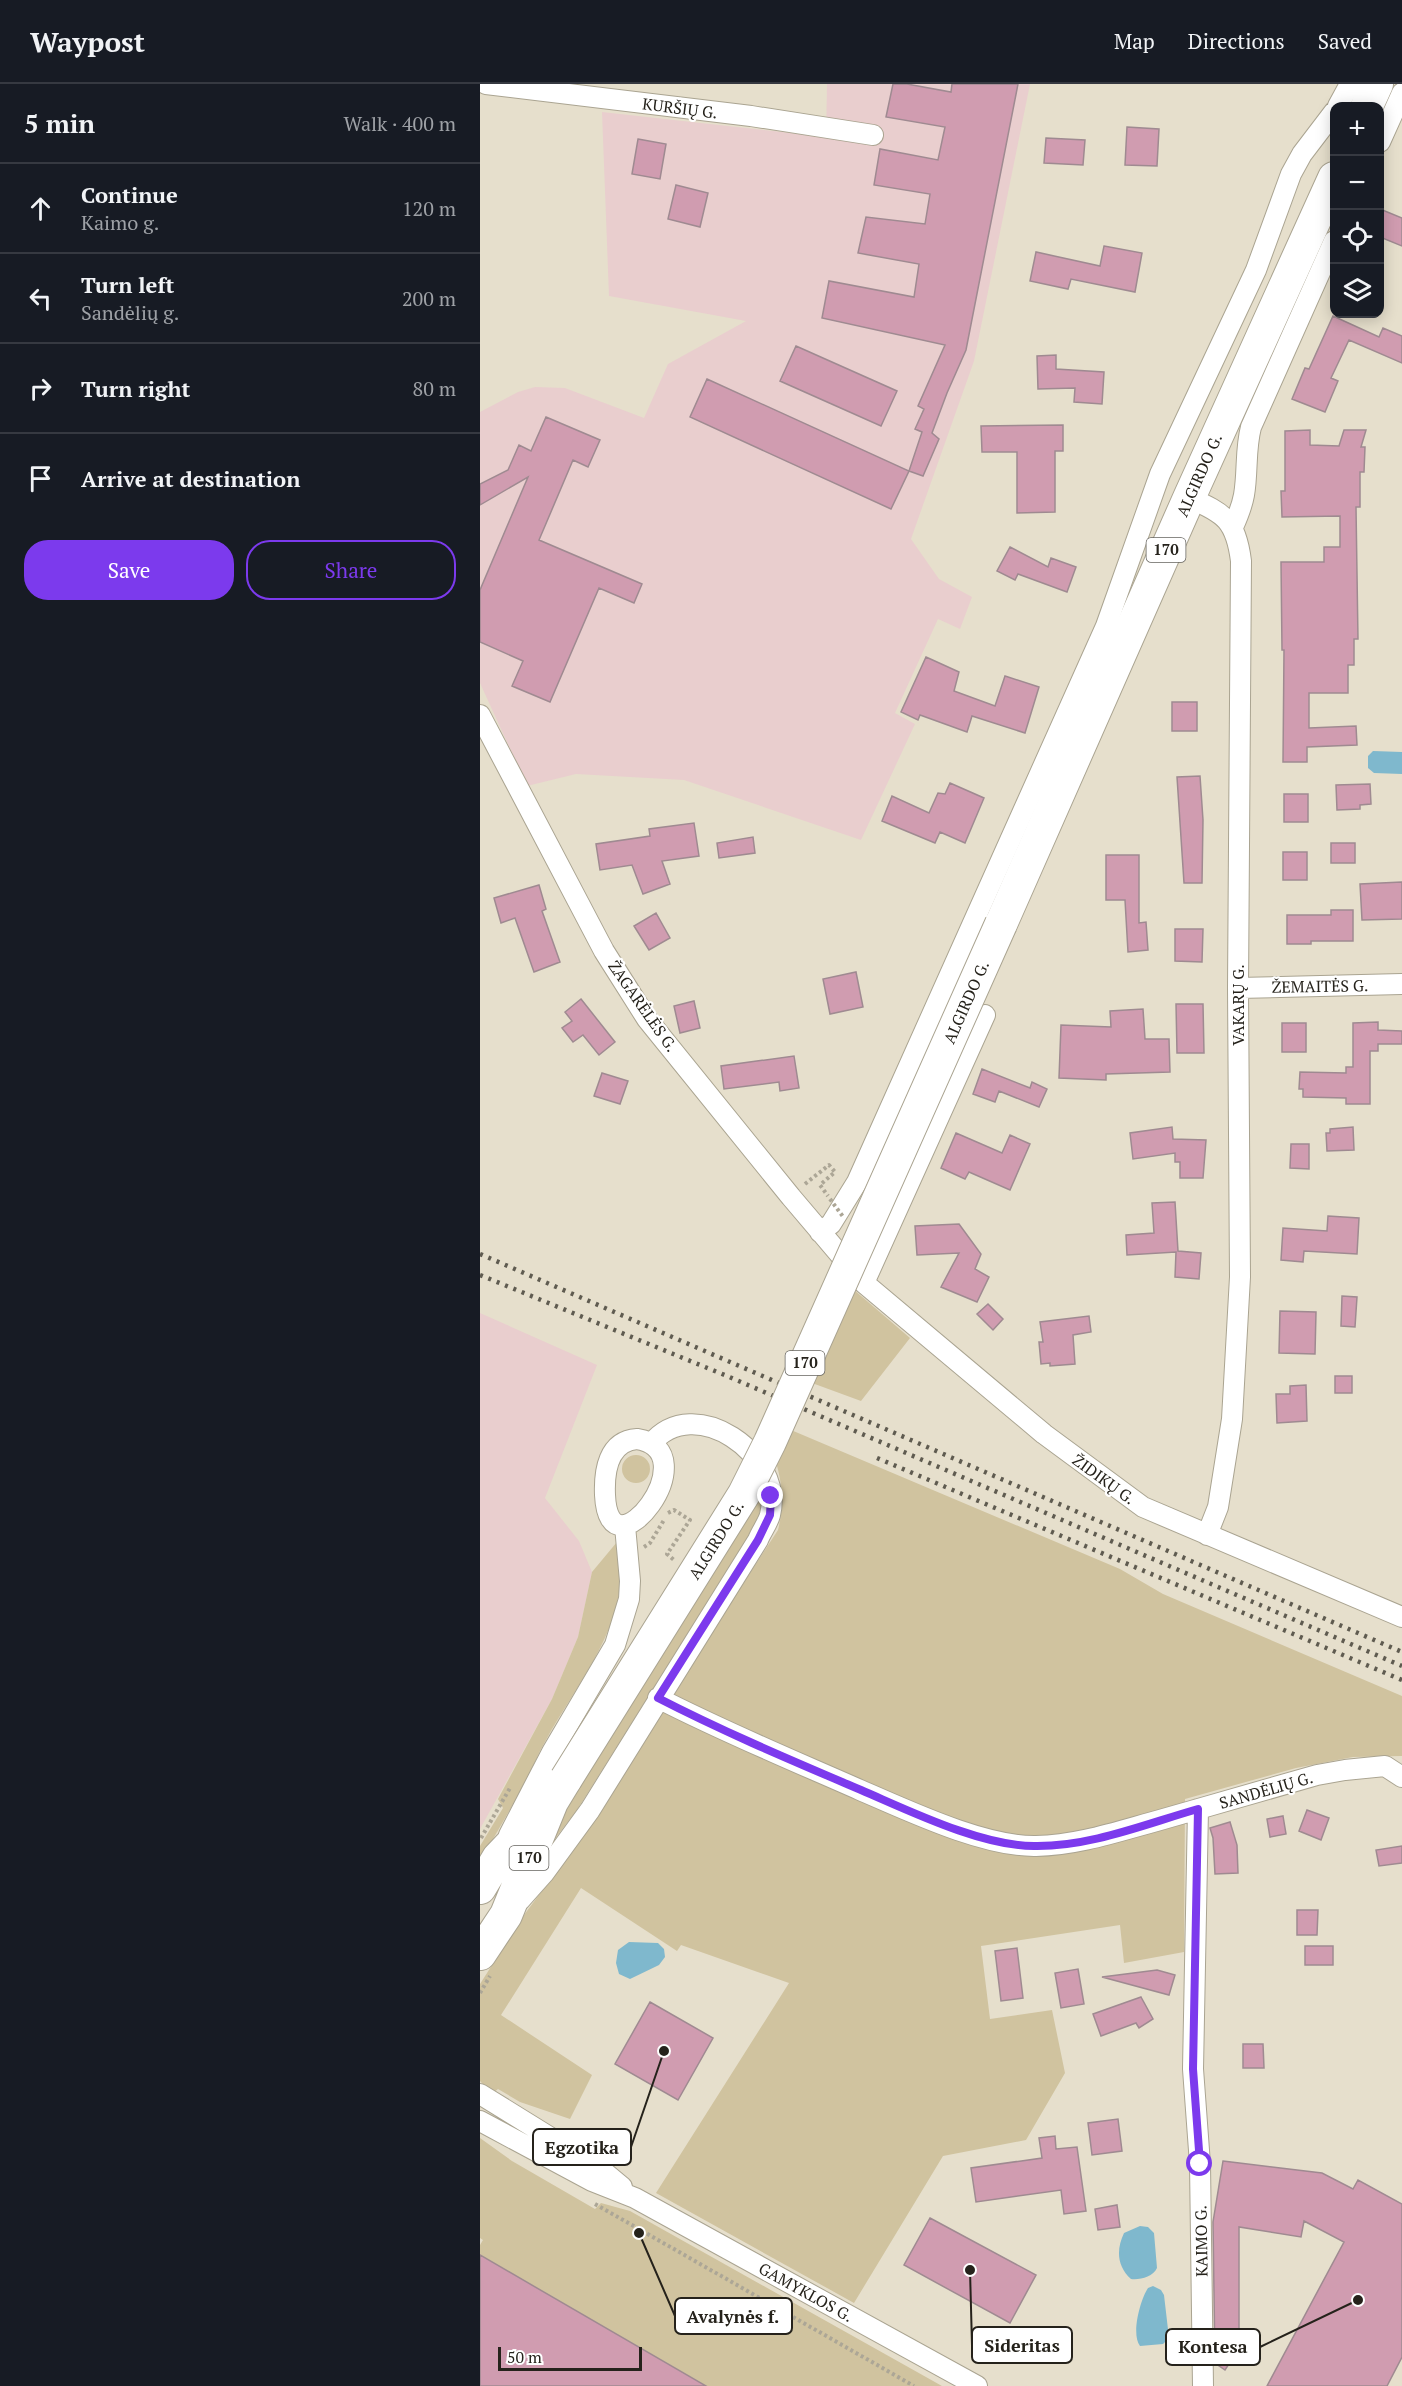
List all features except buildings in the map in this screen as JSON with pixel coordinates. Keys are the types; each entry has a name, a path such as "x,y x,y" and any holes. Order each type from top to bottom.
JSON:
{"main road":[{"path":"1369,102 1377,84"},
{"name":"ALGIRDO G.","path":"480,1954 506,1915 559,1791 744,1494 774,1432 1189,498 1330,189"},
{"name":"ALGIRDO G.","path":"480,1888 489,1849 559,1791"}],"street":[{"name":"KURŠIŲ G.","path":"486,84 535,87 873,135"},
{"path":"1340,102 1350,84"},
{"path":"1384,133 1402,93"},
{"path":"820,1232 831,1224 856,1182 1053,746 1106,626 1160,474 1257,270 1291,174 1302,154 1330,118"},
{"name":"ALGIRDO G.","path":"1233,527 1245,493 1246,443 1251,427 1330,252"},
{"path":"1189,498 1220,514 1233,527"},
{"name":"VAKARŲ G.","path":"1207,1535 1218,1508 1232,1419 1240,1277 1238,988 1241,580 1239,542 1233,527"},
{"name":"ŽAGARĖLĖS G.","path":"480,714 604,951 647,1019 850,1269"},
{"name":"ŽEMAITĖS G.","path":"1238,988 1402,984"},
{"path":"864,1283 985,1015"},
{"name":"ŽIDIKŲ G.","path":"850,1269 1044,1434 1143,1507 1402,1617"},
{"path":"506,1915 544,1873 590,1810 758,1540 770,1515 771,1496 766,1475 753,1453 731,1435 706,1426 674,1426 662,1432 651,1444"},
{"path":"629,1440 645,1440 651,1444 664,1462 662,1484 646,1512 633,1524 625,1526 611,1520 606,1503 605,1479 609,1458 615,1447 629,1440"},
{"path":"489,1849 552,1752 615,1645 629,1599 625,1526"},
{"name":"SANDĖLIŲ G.","path":"658,1698 750,1742 914,1813 1010,1845 1061,1845 1085,1841 1317,1775 1345,1770 1385,1766 1402,1777"},
{"name":"KAIMO G.","path":"1198,1809 1193,2069 1200,2164 1203,2386"},
{"name":"GAMYKLOS G.","path":"480,2094 598,2167 635,2199"},
{"name":"GAMYKLOS G.","path":"480,2121 592,2181 635,2199 977,2386"}],"path":[{"path":"804,1185 829,1165 835,1172 820,1185 846,1220"},
{"path":"628,1550 643,1548 650,1543 669,1513 674,1510 690,1520 667,1554 675,1561 681,1551"},
{"path":"489,1849 515,1779"},
{"path":"587,2199 914,2386"}],"shaded area":[{"path":"827,84 1030,84 974,361 911,539 939,579 972,597 960,629 938,619 895,713 915,724 861,840 684,780 576,774 527,786 480,683 480,412 518,392 535,387 565,388 644,418 668,364 746,321 609,296 602,112 826,137"},
{"path":"853,1289 910,1338 861,1401 812,1383"},
{"path":"480,1313 597,1365 545,1498 579,1541 592,1572 578,1637 552,1699 480,1829"},
{"path":"791,1430 1120,1569 1163,1594 1402,1696 1402,1756 1353,1757 1296,1768 1185,1799 1184,1952 1124,1963 1120,1925 981,1946 990,2019 1052,2010 1065,2073 1026,2140 943,2156 854,2303 656,2193 789,1983 681,1945 677,1951 581,1888 501,2015 592,2075 570,2119 520,2102 498,2089 492,2094 480,2081 480,1984 524,1915 585,1833 778,1530 782,1496 776,1462"},
{"path":"636,1455 646,1459 650,1469 646,1479 636,1483 626,1479 622,1469 626,1459"},
{"path":"760,1492 761,1508 754,1529 577,1810 537,1862 568,1803"},
{"path":"617,1542 621,1570 618,1597 601,1646 543,1745 526,1781 480,1861 480,1846 503,1808 498,1799 552,1699 578,1637 592,1572"},
{"path":"480,2138 512,2161 595,2209 601,2203 630,2211 942,2386 706,2386 480,2255 480,2245 483,2240 480,2238"}],"water":[{"path":"1373,751 1402,752 1402,774 1374,773 1368,768 1368,756"},
{"path":"629,1942 658,1943 664,1949 665,1957 659,1965 630,1979 619,1974 616,1963 618,1950"},
{"path":"1140,2226 1148,2227 1154,2233 1157,2268 1153,2274 1146,2277 1131,2279 1123,2269 1119,2257 1120,2246 1124,2233"},
{"path":"1153,2286 1161,2290 1164,2295 1169,2338 1163,2344 1140,2346 1137,2341 1136,2326 1145,2293"}],"railway":[{"path":"480,1254 1402,1652"},
{"path":"480,1275 727,1376 1402,1666"},
{"path":"877,1458 1402,1680"}],"place":[{"name":"Egzotika","path":"664,2051"},
{"name":"Avalynės f.","path":"639,2233"},
{"name":"Sideritas","path":"970,2270"},
{"name":"Kontesa","path":"1358,2300"}],"route":[{"path":"771,1496 770,1515 758,1540 658,1698 780,1755 914,1813 1010,1845 1061,1845 1085,1841 1198,1809 1193,2069 1200,2164"}]}
